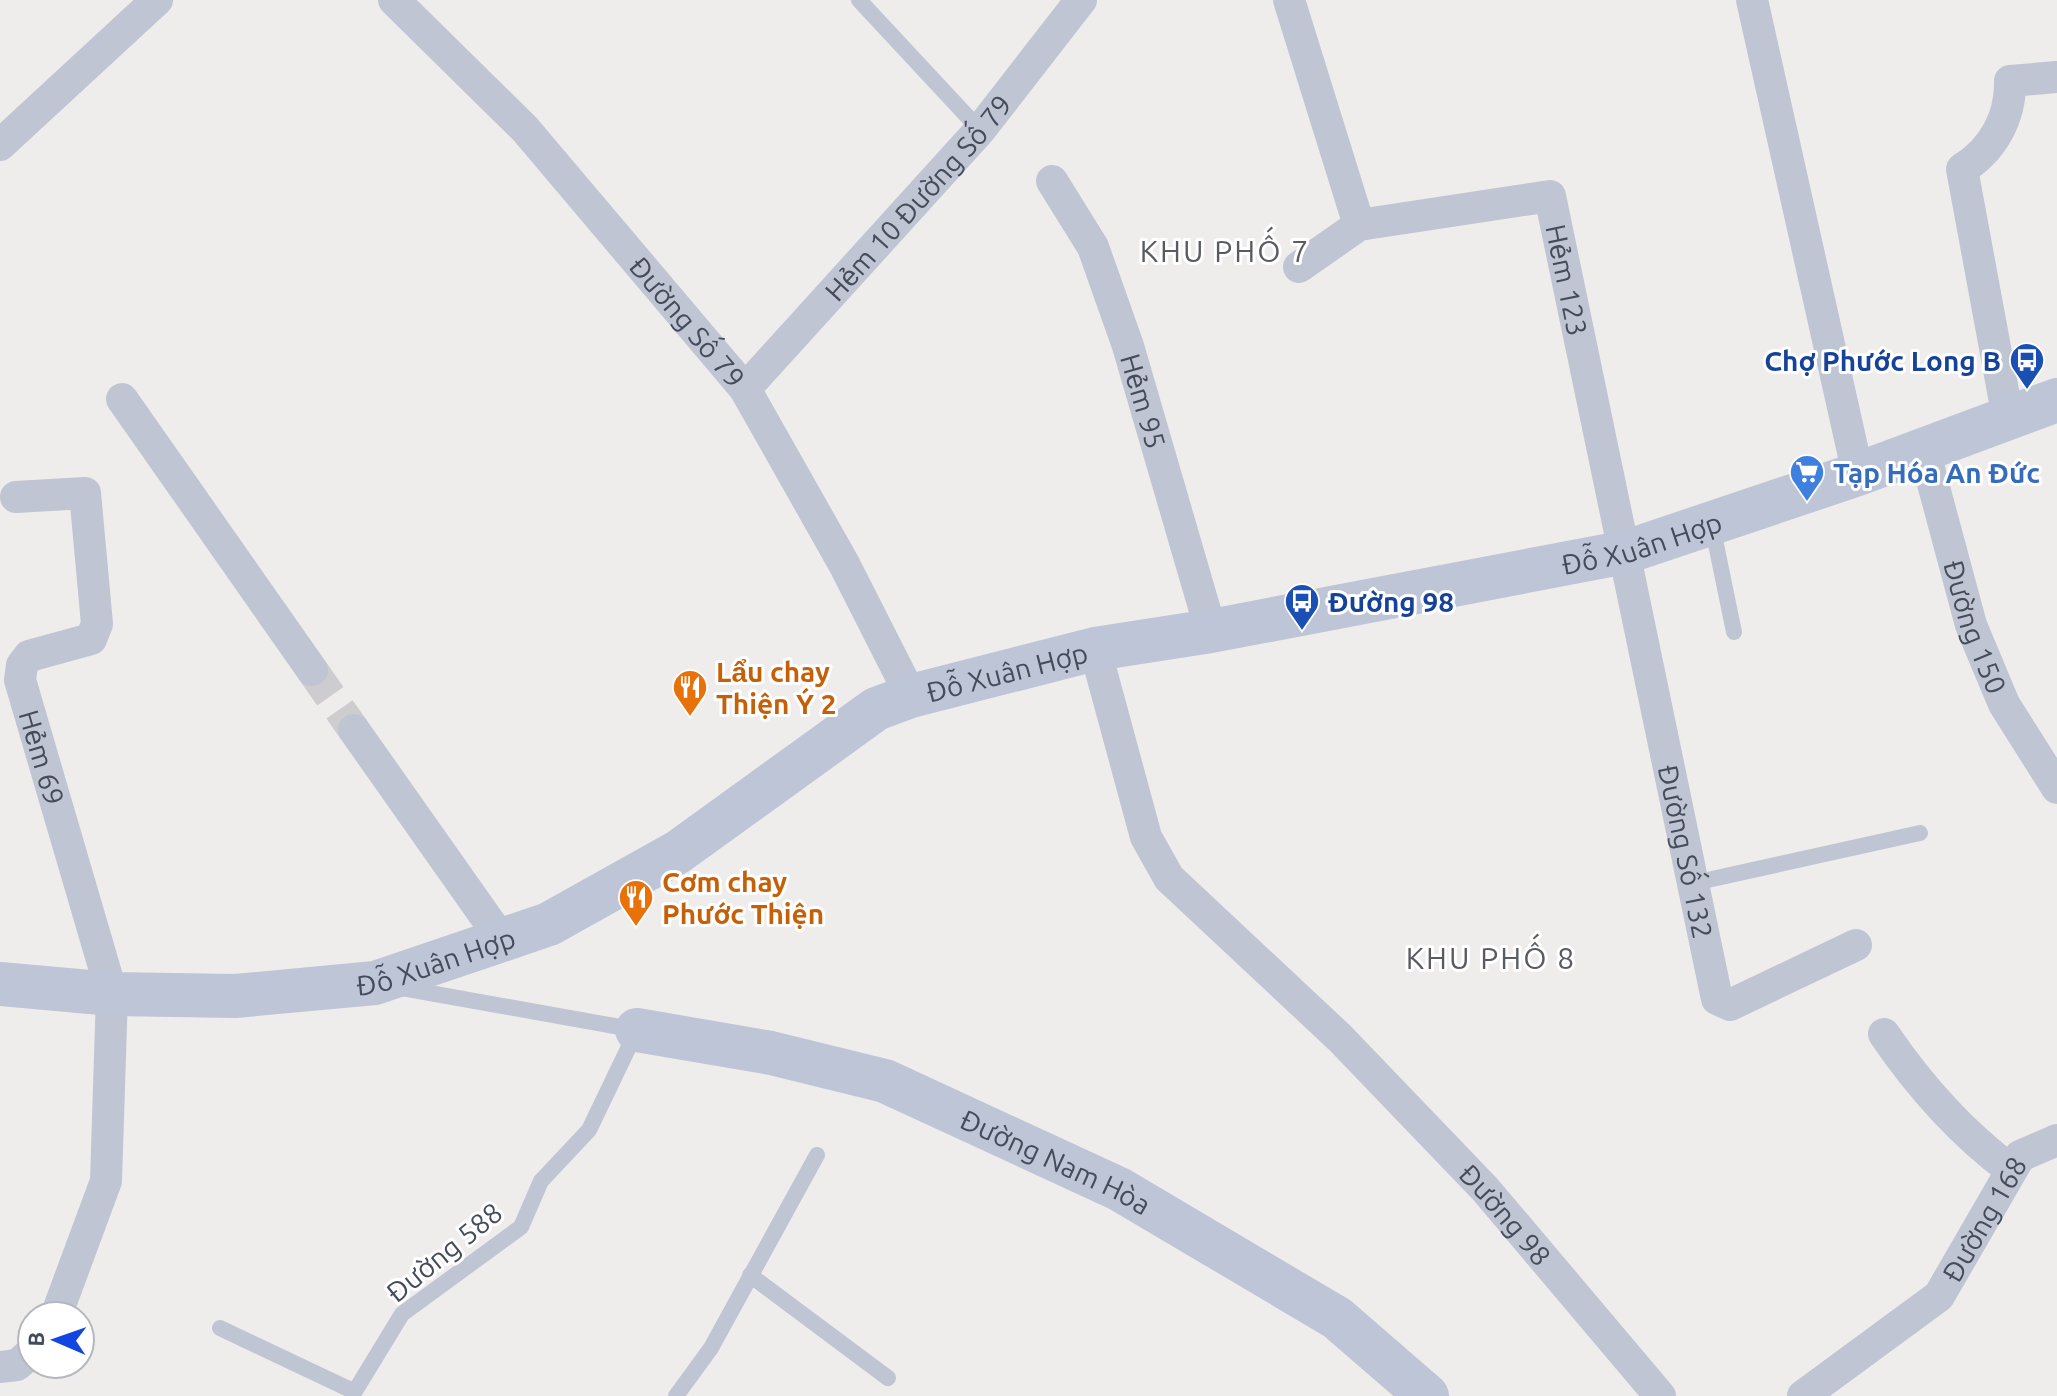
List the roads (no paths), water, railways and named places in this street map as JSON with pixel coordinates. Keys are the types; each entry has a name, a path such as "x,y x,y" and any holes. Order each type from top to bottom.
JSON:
{"main road":[{"name":"Đỗ Xuân Hợp","path":"0,984 112,994 235,996 375,983 549,924 678,852 876,709 911,696 1095,649 1211,631 1626,552 1858,474 2057,400"},
{"name":"Đường Nam Hòa","path":"637,1030 771,1053 885,1081 1119,1189 1337,1318 1427,1396"}],"street":[{"path":"0,145 157,0"},
{"name":"Đường Số 79","path":"394,0 525,129 745,389 844,564 911,696"},
{"name":"Hẻm 10 Đường Số 79","path":"745,389 980,130 1081,0"},
{"path":"1289,0 1359,225"},
{"path":"1752,0 1858,474"},
{"path":"2008,418 1962,169 1977,160 2007,115 2010,81 2057,77"},
{"name":"Hẻm 95","path":"1052,181 1093,247 1128,346 1211,631"},
{"name":"Hẻm 123","path":"1299,267 1359,225 1550,196 1626,552"},
{"path":"122,399 312,670"},
{"name":"Đường 150","path":"1924,450 1971,625 2004,704 2057,788"},
{"name":"Hẻm 69","path":"16,497 85,493 96,635 29,656 22,665 20,680 112,994"},
{"name":"Đường Số 132","path":"1626,552 1717,999 1730,1005 1856,945"},
{"name":"Đường 98","path":"1095,649 1146,837 1169,878 1340,1038 1485,1189 1660,1396"},
{"path":"354,730 502,940"},
{"path":"62,1300 106,1181 112,994"},
{"path":"1884,1034 1911,1073 1971,1140 2011,1170"},
{"name":"Đường 168","path":"1803,1396 1939,1296 2020,1156 2057,1140"}],"lane":[{"path":"859,0 980,130"},
{"path":"1712,525 1734,632"},
{"path":"1694,883 1920,833"},
{"path":"375,983 637,1030"},
{"name":"Đường 588","path":"352,1393 402,1314 521,1227 541,1181 589,1130 637,1030"},
{"path":"676,1396 711,1348 817,1155"},
{"path":"750,1275 888,1378"},
{"path":"220,1328 352,1393"}],"tunnel":[{"path":"312,670 354,730"}],"place":[{"name":"Chợ Phước Long B","path":"2027,391"},
{"name":"Tạp Hóa An Đức","path":"1807,503"},
{"name":"Đường 98","path":"1302,632"},
{"name":"Lẩu chay Thiện Ý 2","path":"690,718"},
{"name":"Cơm chay Phước Thiện","path":"636,928"}],"district":[{"name":"KHU PHỐ 7","path":"1225,251"},
{"name":"KHU PHỐ 8","path":"1491,958"}]}
